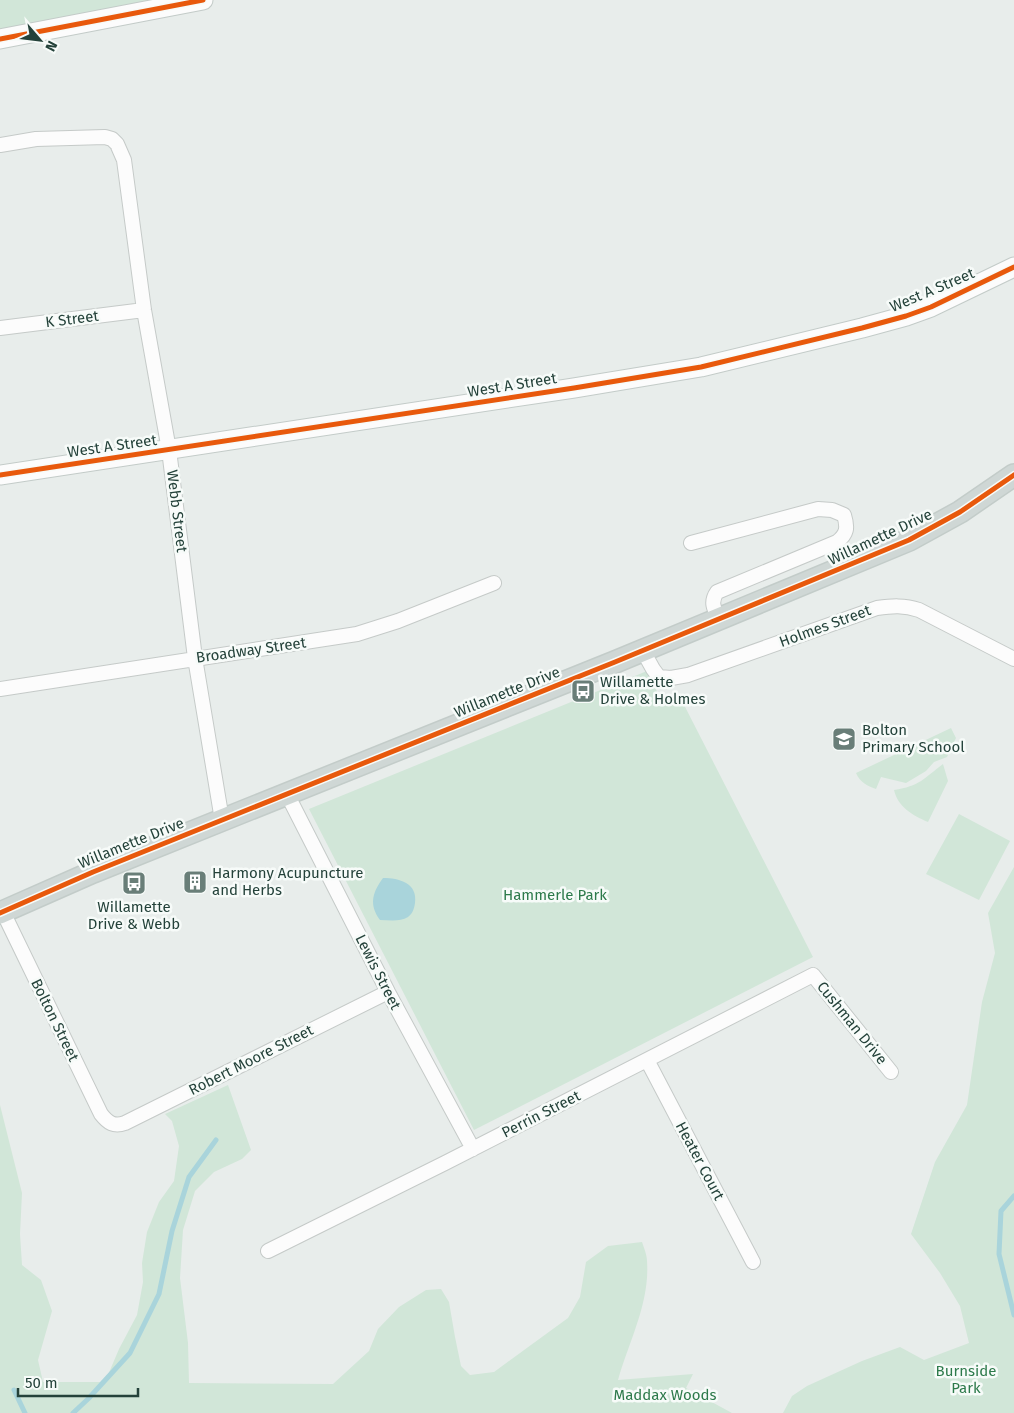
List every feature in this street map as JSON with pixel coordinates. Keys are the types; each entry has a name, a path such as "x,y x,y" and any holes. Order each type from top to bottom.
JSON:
{"main road":[{"name":"Willamette Drive","path":"1,913 93,872 643,650 909,540 960,512 1014,476"}],"street":[{"path":"0,39 203,0"},
{"name":"Webb Street","path":"0,145 36,139 105,137 112,139 117,144 124,160 144,310 169,450 195,658 222,820"},
{"name":"West A Street","path":"0,475 701,367 906,316 931,307 1014,267"},
{"name":"K Street","path":"0,328 144,310"},
{"path":"691,543 818,509 832,510 844,515 848,526 844,536 837,542 717,592 713,598 713,605 719,619"},
{"name":"Broadway Street","path":"0,689 357,634 398,621 494,583"},
{"name":"Holmes Street","path":"643,650 659,677 677,677 688,675 877,608 896,605 919,610 1014,659"},
{"name":"Lewis Street","path":"286,794 388,992 473,1149"},
{"name":"Bolton Street","path":"1,913 101,1114 107,1122 112,1124"},
{"name":"Perrin Street","path":"268,1251 473,1149 813,975"},
{"name":"Cushman Drive","path":"813,975 891,1072"},
{"name":"Robert Moore Street","path":"112,1124 119,1125 125,1123 388,992"},
{"name":"Heater Court","path":"646,1060 753,1262"}],"green space":[{"path":"0,0 158,0 0,33"},
{"name":"Hammerle Park","path":"647,671 663,704 680,697 813,957 474,1130 309,809"},
{"path":"951,728 956,738 947,757 934,762 926,771 906,783 881,777 876,789 864,783 856,773"},
{"path":"943,764 948,781 928,822 906,810 894,790 916,784"},
{"path":"959,814 1010,841 979,900 926,874"},
{"name":"Burnside Park","path":"1014,867 1014,1413 783,1413 792,1396 807,1386 862,1361 900,1347 924,1360 969,1343 960,1306 940,1273 911,1234 935,1162 967,1105 982,1002 995,953 988,913"},
{"name":"Maddax Woods","path":"228,1085 251,1150 242,1159 214,1172 195,1191 183,1230 180,1278 188,1343 189,1383 333,1384 369,1351 378,1329 399,1307 426,1290 441,1289 449,1302 461,1366 470,1375 494,1372 568,1318 580,1297 586,1262 608,1246 642,1242 647,1259 645,1292 638,1322 618,1380 693,1374 686,1388 732,1413 0,1413 0,1105 22,1193 20,1234 22,1265 41,1280 52,1311 38,1360 43,1382 105,1382 119,1349 137,1315 143,1282 142,1263 147,1232 159,1202 174,1181 179,1146 172,1121 165,1114"}],"water":[{"path":"383,878 395,879 406,883 414,891 415,905 412,912 405,919 380,920 377,915 373,899 376,889"}],"waterway":[{"path":"73,1413 130,1353 159,1294 172,1231 189,1177 216,1140"},
{"path":"1014,1196 1001,1211 999,1254 1014,1315"},
{"path":"14,1390 25,1413"}],"cycle path":[{"path":"0,39 203,0"},
{"path":"0,475 701,367 906,316 931,307 1014,267"},
{"path":"0,913 93,872 615,662 909,540 960,512 1014,475"}],"place":[{"name":"Willamette Drive & Holmes","path":"583,691"},
{"name":"Bolton Primary School","path":"844,739"},
{"name":"Harmony Acupuncture and Herbs","path":"195,882"},
{"name":"Willamette Drive & Webb","path":"134,883"}]}
